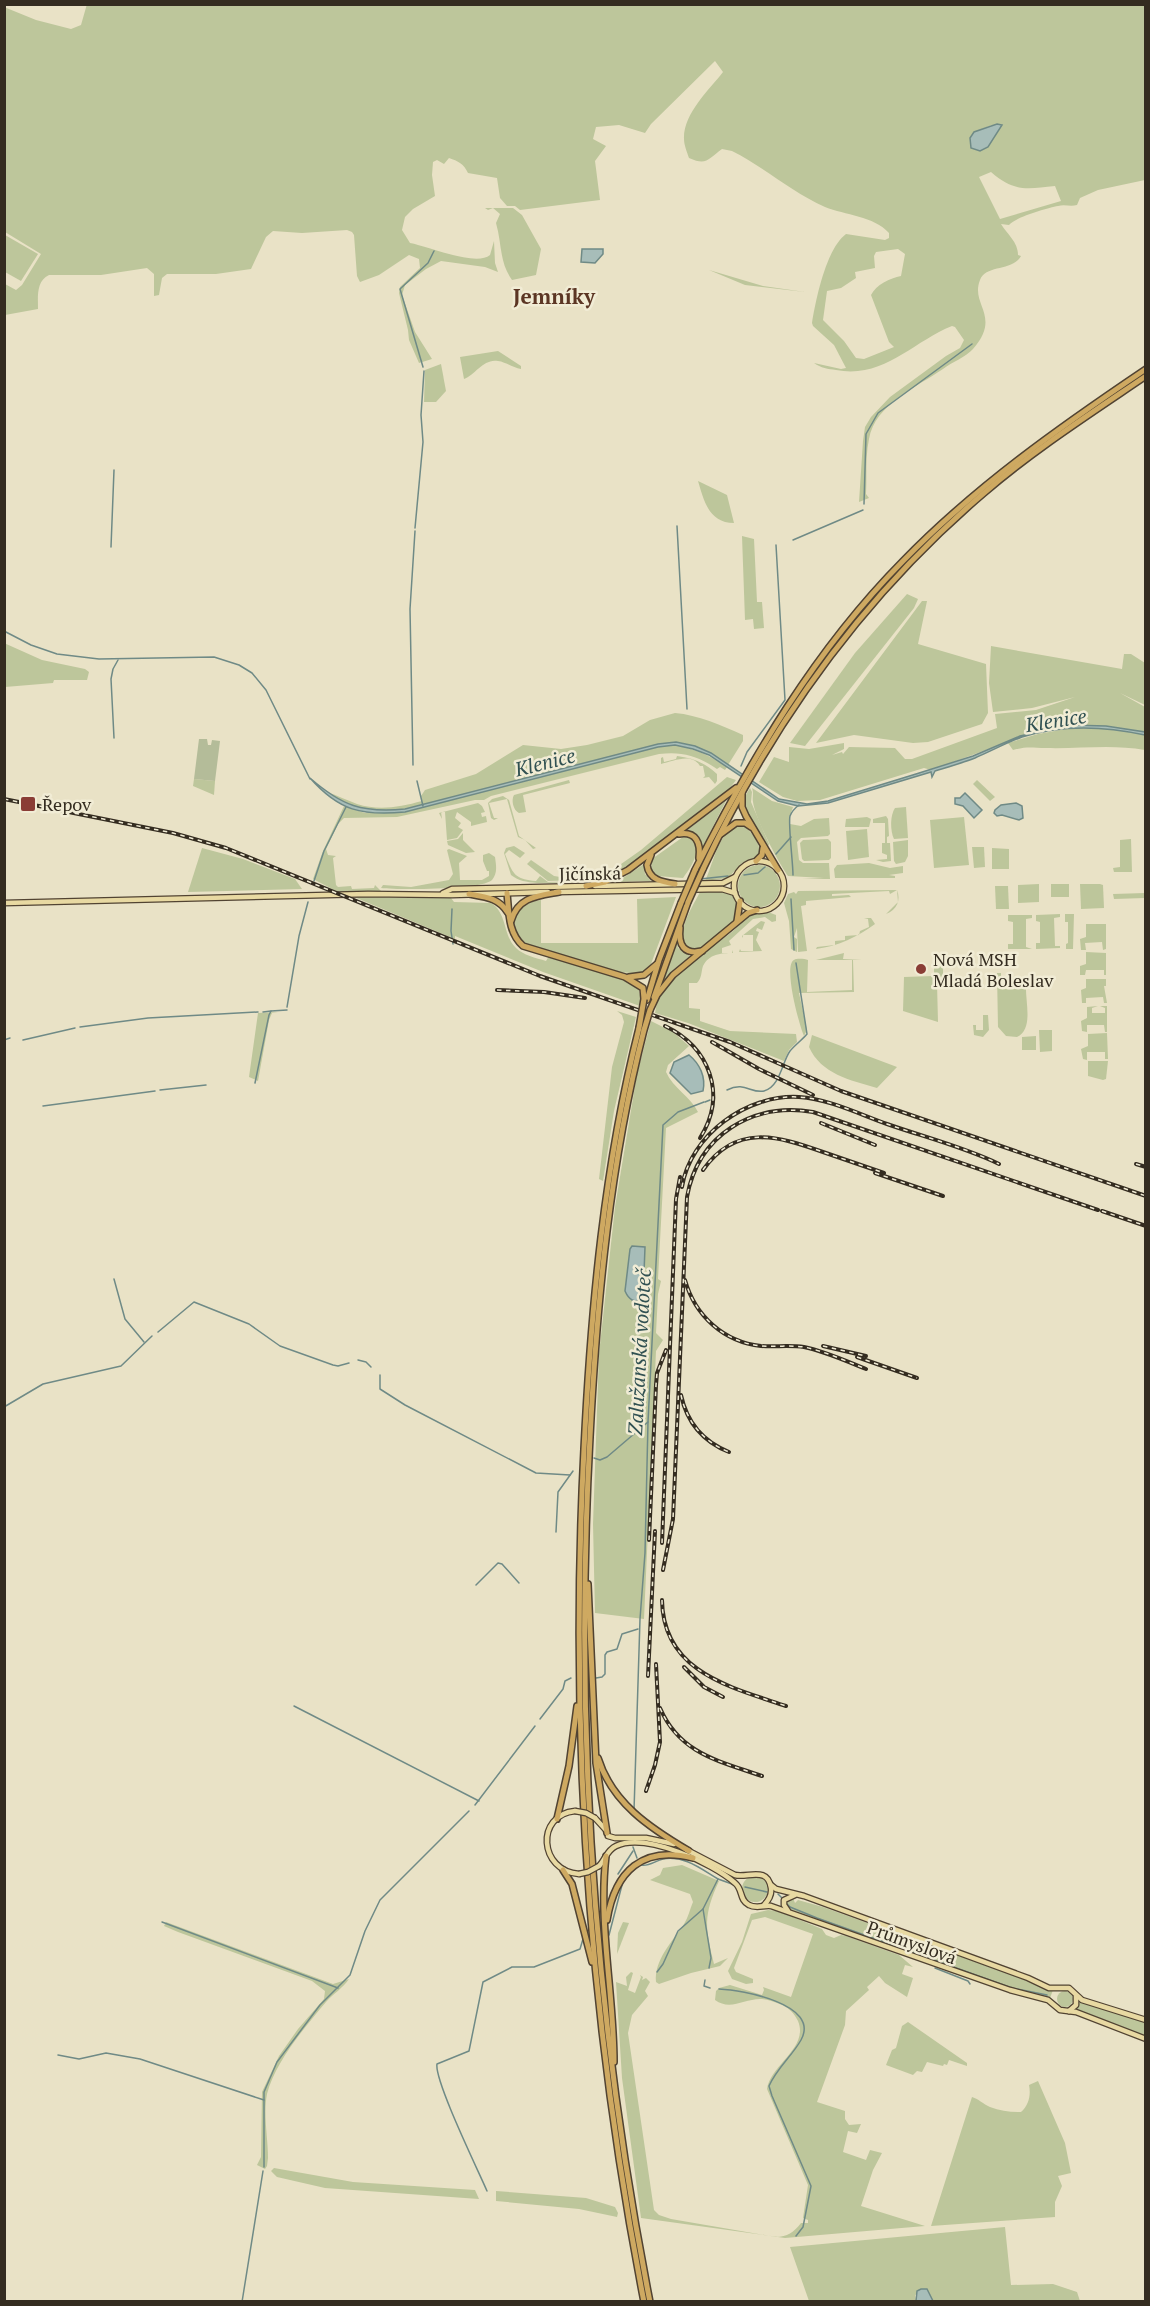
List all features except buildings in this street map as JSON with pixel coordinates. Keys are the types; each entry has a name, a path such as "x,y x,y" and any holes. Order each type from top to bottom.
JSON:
{"highway":[{"path":"695,870 785,710 835,639 903,561 1007,467 1073,418 1146,369"},
{"path":"751,770 838,646 890,585 942,531 984,493 1044,445 1146,376"},
{"path":"741,787 742,807 778,870"},
{"path":"586,886 615,878 741,787"},
{"path":"644,2301 615,2128 597,1985 586,1863 579,1689 582,1485 592,1320 612,1149 626,1077 659,960 741,787"},
{"path":"715,843 728,828 736,823 745,823 752,828"},
{"path":"649,1001 680,921 700,853 698,841 689,834 675,836"},
{"path":"756,861 762,855 763,846"},
{"path":"653,852 647,865 650,875 658,880 675,884"},
{"path":"507,891 514,937 528,949 625,977 640,985 649,1001 650,1010 641,1029 621,1130 608,1220 595,1354 585,1543 585,1710 589,1820 598,1944 630,2193 650,2301"},
{"path":"511,923 516,909 525,900 559,892"},
{"path":"469,894 498,901 509,915"},
{"path":"737,923 740,901"},
{"path":"649,1001 702,951 748,913 757,910"},
{"path":"680,921 681,946 691,952 702,951"},
{"path":"625,977 644,975 659,960"},
{"path":"585,1543 597,1779 608,1834"},
{"path":"557,1819 569,1766 579,1689"},
{"path":"594,1739 602,1772 622,1803 647,1824 689,1851"},
{"path":"606,1942 607,1919 612,1899 618,1883 628,1871 639,1862 654,1856 674,1854 693,1858"},
{"path":"607,1855 604,1914 614,2014 615,2088"},
{"path":"563,1870 572,1884 597,1985"}],"main road":[{"path":"735,877 735,893 747,908 757,910 771,907 780,898 783,883 778,870 768,863 756,861"},
{"name":"Jičínská","path":"4,903 314,895 469,894 586,886 723,883 735,877 743,866 756,861"},
{"name":"Jičínská","path":"443,893 452,890 559,892 722,889 735,893"},
{"path":"575,1811 586,1813 595,1818 608,1834 615,1838 652,1838 674,1844 739,1876 762,1875 771,1885 770,1897 766,1904 759,1907 750,1906 745,1903 736,1883 693,1858 663,1846 635,1843 617,1845 598,1866 591,1871 579,1874 563,1870 550,1857 547,1840 550,1828 566,1813 575,1811"},
{"path":"607,1855 608,1834"},
{"path":"740,1890 747,1876"},
{"name":"Průmyslová","path":"771,1885 776,1889 797,1894 1028,1978 1049,1988 1069,1988 1082,2000 1146,2020"},
{"path":"793,1914 786,1909 783,1901 786,1897 797,1894"},
{"name":"Průmyslová","path":"759,1907 768,1906 793,1914 1010,1990 1046,1999 1060,2010 1076,2012 1146,2039"},
{"path":"1054,2005 1054,1995 1061,1988"},
{"path":"1066,2011 1076,2005 1076,1995"}],"green space":[{"path":"87,4 1145,5 1145,180 1098,190 1080,198 1077,205 1053,207 1025,216 1009,225 1001,224 1014,242 1018,255 1021,256 1012,264 988,272 980,280 979,297 985,319 985,328 981,338 970,352 898,398 879,416 873,427 868,446 866,494 869,498 859,502 863,441 865,427 871,417 890,397 960,348 964,340 952,326 897,357 869,369 836,370 814,363 846,368 834,345 812,323 823,275 833,251 846,234 885,240 889,238 889,233 883,227 867,219 833,210 813,201 732,151 722,149 704,161 689,158 684,141 685,130 692,112 723,72 715,61 651,124 645,133 619,125 596,127 593,139 606,146 595,161 600,200 520,210 515,206 507,206 500,198 497,178 468,173 460,163 449,158 444,164 437,160 433,162 435,196 413,209 405,217 402,230 410,243 474,259 490,255 494,241 495,263 498,272 485,267 441,261 405,285 402,295 415,332 432,359 419,363 409,340 399,293 400,287 420,268 419,259 409,255 379,275 360,282 357,276 354,235 347,230 302,233 273,231 266,237 251,269 216,274 167,274 162,278 159,295 154,296 154,274 147,268 101,275 49,275 40,285 38,309 5,315 5,284 16,290 22,285 41,254 5,232 4,7 36,20 71,29 81,25","holes":["992,125 1002,125 988,147 970,138 974,132","991,172 1007,183 1021,188 1055,186 1061,201 1000,219 979,177","898,249 905,254 901,276 884,282 871,295 889,342 894,347 864,359 856,358 844,341 823,320 827,291 841,288 856,278 855,272 875,268 876,252"]},
{"path":"493,208 513,208 522,215 541,249 536,275 512,280 503,259 496,223 500,214"},
{"path":"5,235 38,254 21,281 5,272"},
{"path":"709,270 763,286 805,292 745,285"},
{"path":"498,351 521,366 521,369 493,361 484,364 464,379 460,357"},
{"path":"441,364 446,391 436,402 424,402 425,370"},
{"path":"698,481 727,495 734,523 726,522 713,515 705,503"},
{"path":"742,536 754,539 757,602 762,602 764,628 754,629 753,619 745,620"},
{"path":"907,594 918,599 914,608 805,746 790,743 855,653"},
{"path":"922,601 927,601 918,644 986,664 988,713 982,724 928,742 913,743 854,735 816,743"},
{"path":"4,643 42,660 85,669 89,672 87,680 54,680 53,683 5,687"},
{"path":"991,646 1122,669 1124,654 1131,654 1145,663 1145,705 1120,693 1145,707 1145,732 1089,725 1038,731 931,770 924,768 820,800 797,801 783,797 759,782 774,757 789,762 789,747 809,749 844,743 844,749 832,755 842,752 843,754 849,747 895,748 905,759 912,759 997,728 995,714 1036,710 1075,697 1032,708 993,712 989,683"},
{"path":"675,713 701,718 743,735 743,741 728,765 710,753 695,747 658,744 405,809 384,810 354,806 326,792 365,806 381,808 406,805 422,801 421,796 425,790 476,774 523,745 561,749 587,745 623,736 650,720"},
{"path":"1077,727 1107,728 1145,735 1145,750 1108,747 1013,750 1008,743 1038,734"},
{"path":"199,739 207,739 208,745 211,745 212,740 220,741 215,781 194,779"},
{"path":"675,745 702,753 727,767 725,770 720,767 717,769 696,758 682,754 659,754 491,796 484,800 397,817 344,818 338,824 326,849 328,855 336,856 333,858 336,885 338,887 351,886 352,889 374,888 375,885 381,891 338,892 313,879 344,806 365,813 405,812 658,747"},
{"path":"677,756 690,758 661,764 663,757 664,762 676,759"},
{"path":"693,760 708,767 717,774 715,784 709,777 703,778 705,776 703,766"},
{"path":"727,777 736,780 727,792 626,869 604,880 588,882 537,883 523,881 511,875 504,853 506,848 514,846 525,853 520,858 509,850 505,854 515,874 523,879 536,881 540,876 548,882 590,881 604,876 641,850"},
{"path":"194,779 215,781 214,795 193,786"},
{"path":"569,780 570,783 523,795 526,812 519,813 514,807 514,795"},
{"path":"977,780 995,797 990,801 973,784"},
{"path":"750,788 751,802 769,844 768,847 745,810 744,798"},
{"path":"752,788 772,801 793,807 789,819 790,831 790,824 801,826 814,819 829,818 830,834 828,836 801,838 797,842 799,860 803,863 829,863 830,879 802,879 824,878 788,876 773,851 758,818"},
{"path":"503,796 509,800 519,836 524,840 518,837 507,799 489,803 494,818 498,818 494,820 491,818 488,803 492,799"},
{"path":"726,801 703,846 698,836 687,830"},
{"path":"478,803 485,812 481,813 482,817 486,816 487,822 471,826 471,822 457,812 455,818 461,823 458,827 463,830 457,838 447,840 445,812 443,812"},
{"path":"906,807 908,838 894,839 891,823 893,811 895,808"},
{"path":"886,816 889,836 887,843 890,843 891,861 883,862 876,860 887,859 887,855 882,853 882,843 885,843 885,823 873,823 873,819"},
{"path":"867,817 871,819 869,827 845,827 846,819"},
{"path":"964,817 969,865 934,868 930,820"},
{"path":"742,825 754,837 760,853 755,858 742,863 728,878 705,881 722,839 727,832"},
{"path":"867,829 869,857 848,860 846,831"},
{"path":"463,833 463,840 475,852 466,853 448,845 447,841 458,839"},
{"path":"683,837 692,838 696,848 695,858 686,874 683,878 657,876 651,871 652,859"},
{"path":"828,839 831,842 829,860 804,861 802,859 800,843 803,840"},
{"path":"1131,839 1132,872 1114,872 1113,868 1120,867 1120,840"},
{"path":"908,840 908,856 905,862 896,864 893,842"},
{"path":"972,847 984,847 985,867 974,868"},
{"path":"202,848 243,859 295,879 302,889 188,892"},
{"path":"992,848 1009,849 1009,869 992,869"},
{"path":"447,850 467,856 459,863 460,880 482,880 489,876 483,855 489,853 495,857 496,869 492,880 473,886 421,889 381,888 383,885 411,887 449,880 453,874"},
{"path":"531,860 554,876 579,880 548,881 527,864"},
{"path":"869,863 890,868 903,866 903,873 889,875 895,878 835,878 834,869 837,865"},
{"path":"644,864 645,874 651,881 617,882"},
{"path":"759,865 774,871 780,886 774,901 759,907 744,901 738,886 744,871"},
{"path":"1039,884 1039,902 1018,903 1018,885"},
{"path":"1051,884 1069,884 1069,897 1051,897"},
{"path":"1080,884 1103,885 1104,908 1081,909"},
{"path":"681,886 680,888 517,891 518,889"},
{"path":"995,886 1008,886 1009,909 996,909"},
{"path":"897,890 890,894 889,891 832,894 832,896 849,895 851,897 806,901 806,905 801,906 807,951 798,952 797,928 794,937 797,939 797,952 791,949 789,921 784,903 788,894 794,892 796,894 798,891"},
{"path":"700,892 731,894 736,903 737,912 732,923 720,934 694,950 683,940 683,932 688,915"},
{"path":"1145,893 1145,898 1114,899 1113,894"},
{"path":"354,897 451,898 454,902 491,903 503,918 509,937 516,948 546,961 549,956 628,981 638,986 640,1006 543,972 455,936 455,939"},
{"path":"676,897 651,964 640,974 620,972 533,948 524,942 514,928 517,913 530,903 541,900 541,943 638,943 637,899"},
{"path":"768,912 776,915 776,921 772,922 765,917 753,919 729,941 731,945 722,948 722,953 724,953 706,962 699,981 689,983 689,1008 700,1009 700,1021 730,1031 796,1034 797,1042 789,1050 784,1061 688,1023 655,1013 659,999 675,976 733,931 748,915"},
{"path":"1060,914 1060,917 1054,918 1055,946 1060,946 1060,948 1036,949 1036,943 1040,943 1040,922 1036,921 1036,915"},
{"path":"1065,914 1074,914 1073,949 1066,949 1068,922 1065,922"},
{"path":"1008,915 1032,915 1032,918 1026,919 1026,947 1032,949 1008,949 1008,944 1013,944 1013,922 1008,921"},
{"path":"864,918 871,918 875,924 859,934 860,931 869,927 868,919"},
{"path":"761,921 765,922 762,930 757,928 756,931 759,932 756,940 762,951 739,952 740,949 741,951 753,951 753,935 743,935"},
{"path":"1086,924 1106,924 1106,949 1103,950 1102,942 1085,943 1086,950 1081,950 1080,939 1086,937"},
{"path":"858,935 847,940 835,945 835,941 845,940 845,936"},
{"path":"677,942 678,948 689,954 689,957 661,984"},
{"path":"834,945 824,948 816,949 817,947"},
{"path":"1086,952 1106,953 1106,975 1104,975 1104,970 1086,970 1085,975 1080,975 1080,966 1086,964"},
{"path":"844,953 843,959 862,960 853,960 854,992 799,993 807,1030 804,1036 793,996 791,964 795,959 808,960 807,992 852,990 852,960 816,960"},
{"path":"934,966 943,966 943,983 937,983 938,1022 903,1011 904,977 934,976"},
{"path":"997,973 1001,973 1001,989 1013,984 1023,989 1026,985 1027,1021 1022,1033 1017,1037 1006,1036 998,1027"},
{"path":"1086,979 1106,979 1106,986 1104,986 1107,1003 1104,1003 1103,997 1086,998 1086,1003 1082,1003 1081,990 1086,988"},
{"path":"1098,1006 1092,1008 1092,1013 1105,1013 1105,1008 1100,1006 1107,1006 1107,1032 1105,1032 1104,1025 1087,1025 1087,1032 1082,1031 1081,1021 1087,1018 1087,1007"},
{"path":"617,1011 636,1017 614,1111 603,1181 599,1179 612,1067 624,1022 622,1015"},
{"path":"278,1012 272,1013 269,1020 258,1081 249,1077 258,1013"},
{"path":"983,1015 988,1015 989,1030 983,1037 974,1035 973,1025 976,1025 976,1030 983,1030"},
{"path":"651,1021 673,1032 689,1046 668,1065 666,1072 698,1112 666,1128 658,1279 661,1281 656,1333 663,1340 656,1351 644,1619 595,1613 593,1524 599,1354 615,1207 637,1074"},
{"path":"1039,1030 1052,1030 1052,1051 1040,1052"},
{"path":"1107,1033 1108,1059 1105,1059 1105,1052 1087,1052 1087,1060 1083,1059 1081,1049 1088,1046 1088,1034"},
{"path":"812,1035 897,1067 877,1088 847,1079 829,1070 814,1056 809,1047"},
{"path":"1036,1036 1036,1050 1022,1050 1022,1037"},
{"path":"1088,1061 1108,1061 1106,1079 1088,1076"},
{"path":"682,1865 719,1881 710,1904 707,1931 714,1964 728,1958 720,1966 659,1984 656,1982 658,1966 669,1944 685,1922 693,1902 690,1894 650,1880 660,1875 663,1868"},
{"path":"755,1876 764,1880 768,1889 764,1898 755,1902 746,1898 742,1889 746,1880"},
{"path":"793,1898 795,1903 798,1900 823,1907 1053,1990 1050,1998 1019,1991 790,1909 785,1901"},
{"path":"768,1910 778,1911 822,1929 826,1935 834,1938 841,1935 846,1936 899,1955 913,1967 905,1965 902,1974 913,1978 907,1997 885,1983 879,1976 867,1987 869,1990 846,2011 845,2025 817,2102 845,2111 845,2119 849,2125 861,2124 857,2133 848,2131 843,2152 866,2160 870,2150 882,2153 873,2170 861,2206 925,2226 777,2237 790,2233 801,2223 808,2223 808,2220 803,2218 808,2185 767,2089 775,2072 794,2048 800,2031 798,2021 787,2008 768,2000 754,1999 732,2005 715,2000 716,1991 719,1988 730,1985 762,1995 763,1987 791,1997 813,1934 765,1917 752,1920 734,1968 736,1972 753,1979 753,1983 746,1984 732,1979 728,1971 742,1942 751,1914"},
{"path":"166,1922 333,1984 349,1979 326,2002 300,2034 284,2057 271,2082 266,2102 268,2158 265,2169 257,2165 261,2157 262,2092 279,2056 298,2029 324,1999 325,1991 312,1981 164,1926"},
{"path":"623,1922 629,1923 617,1954 618,1933"},
{"path":"631,1972 633,1973 628,1990 635,1993 640,1975 643,1977 642,1980 646,1978 650,1982 645,1991 648,1996 632,2015 628,2033 654,2210 659,2215 671,2219 768,2236 641,2218 622,2078 616,1982 627,1986 626,1977"},
{"path":"1065,1991 1071,1993 1073,1999 1071,2005 1065,2007 1059,2005 1057,1999 1059,1993"},
{"path":"1080,2001 1145,2022 1145,2037 1076,2009"},
{"path":"908,2022 967,2063 967,2066 949,2060 947,2065 943,2066 927,2062 922,2072 917,2071 913,2075 886,2065 892,2050 896,2048 902,2026"},
{"path":"1038,2081 1065,2143 1071,2173 1058,2176 1062,2186 1055,2202 1055,2217 931,2226 972,2097 994,2108 1021,2112 1029,2100 1029,2085"},
{"path":"274,2168 353,2182 475,2190 479,2199 325,2188 277,2177 271,2171"},
{"path":"496,2191 586,2198 615,2207 618,2213 617,2217 579,2209 496,2201"},
{"path":"1005,2227 1011,2285 1053,2284 1077,2292 1080,2301 933,2301 927,2289 915,2295 916,2301 809,2301 790,2247"}],"water":[{"path":"997,124 1002,125 988,147 980,151 971,148 970,138 974,132"},
{"path":"582,249 603,249 603,254 595,263 581,262"},
{"path":"1069,725 1106,726 1145,732 1145,735 1099,728 1068,728 1037,733 935,771 932,777 931,772 828,803 798,806 778,801 709,755 675,745 658,747 405,812 376,813 352,809 331,798 310,778 332,795 353,806 377,810 405,809 658,744 676,742 695,746 711,753 779,799 807,804 828,801 973,756 1020,736"},
{"path":"965,793 982,810 974,818 963,806 955,804 955,798 960,798"},
{"path":"1016,803 1022,806 1023,818 1019,820 1002,815 997,816 994,813 1001,805"},
{"path":"689,1055 699,1067 704,1081 703,1091 691,1094 670,1073 674,1062"},
{"path":"632,1246 645,1247 643,1300 640,1301 632,1300 625,1291"},
{"path":"927,2289 933,2301 916,2301 917,2291"}],"waterway":[{"path":"423,367 400,289 428,263 434,251"},
{"path":"864,504 866,434 878,413 972,344"},
{"path":"415,528 423,442 421,415 424,371"},
{"path":"111,547 114,470"},
{"path":"793,540 863,510"},
{"path":"677,526 687,709"},
{"path":"413,765 410,609 415,531"},
{"path":"741,766 747,752 785,700 776,545"},
{"name":"Klenice","path":"4,631 31,645 57,654 99,659 214,657 239,665 252,673 266,690 310,779"},
{"path":"114,738 111,679 118,660"},
{"path":"417,781 423,806"},
{"name":"Zalužanská vodoteč","path":"793,875 790,816 799,805"},
{"path":"314,881 324,851 346,807"},
{"path":"776,854 791,837"},
{"path":"744,875 758,873 765,867"},
{"path":"700,879 728,876"},
{"name":"Zalužanská vodoteč","path":"791,899 794,950"},
{"path":"287,1007 299,936 308,902"},
{"path":"452,909 453,944"},
{"name":"Zalužanská vodoteč","path":"727,1090 739,1087 755,1091 769,1089 774,1085 790,1051 807,1034 796,963"},
{"path":"255,1083 269,1015 271,1011 287,1010"},
{"path":"263,1012 271,1011"},
{"path":"80,1027 148,1018 258,1012"},
{"path":"23,1040 75,1028"},
{"path":"4,1040 10,1038"},
{"path":"160,1090 206,1085"},
{"path":"43,1106 155,1091"},
{"name":"Zalužanská vodoteč","path":"705,1102 710,1100"},
{"name":"Zalužanská vodoteč","path":"634,1811 648,1422 663,1125 678,1112 704,1102"},
{"path":"114,1279 125,1319 144,1342"},
{"path":"158,1332 194,1302 249,1324 280,1346 333,1365 349,1363"},
{"path":"4,1407 43,1384 121,1366 152,1336"},
{"path":"358,1360 366,1362 371,1367"},
{"path":"380,1375 380,1389 405,1405 536,1473 570,1475"},
{"path":"594,1458 600,1460 607,1457 648,1422"},
{"path":"556,1532 558,1492 573,1471"},
{"path":"476,1585 498,1563 502,1564 519,1583"},
{"name":"Zalužanská vodoteč","path":"596,1678 605,1674 605,1655 617,1649 622,1634 638,1629"},
{"name":"Zalužanská vodoteč","path":"540,1719 563,1689 565,1681 571,1678"},
{"path":"294,1706 479,1801"},
{"name":"Zalužanská vodoteč","path":"475,1805 535,1726"},
{"name":"Zalužanská vodoteč","path":"264,2167 264,2092 277,2062 320,2005 350,1975 365,1931 380,1900 469,1811"},
{"name":"Zalužanská vodoteč","path":"633,1847 637,1858"},
{"path":"618,1874 633,1851"},
{"name":"Zalužanská vodoteč","path":"641,1865 649,1865 663,1859 678,1859 718,1879 703,1909 711,1958 709,1968"},
{"path":"718,1879 732,1884"},
{"path":"609,1935 622,1885"},
{"path":"745,1887 767,1892"},
{"path":"778,1894 782,1898"},
{"path":"786,1903 790,1907 817,1918 1012,1988 1047,1995"},
{"path":"657,1972 678,1931 703,1909"},
{"path":"162,1922 338,1988"},
{"path":"487,2191 449,2106 437,2064 469,2051 483,1982 512,1967 534,1967 580,1949 583,1939"},
{"path":"935,1968 968,1981 970,1984"},
{"name":"Zalužanská vodoteč","path":"705,1980 704,1986 710,1988"},
{"name":"Zalužanská vodoteč","path":"719,1989 744,1992 776,2001 790,2008 800,2017 804,2028 801,2040 769,2086 811,2186 803,2227 796,2236"},
{"path":"58,2055 79,2059 106,2053 140,2059 264,2100"},
{"name":"Zalužanská vodoteč","path":"242,2302 263,2171"}],"railway":[{"path":"4,799 173,833 226,848 540,976 730,1042 841,1091 1146,1196"},
{"path":"497,990 544,992 585,998"},
{"path":"665,1026 693,1046 703,1059 709,1073 713,1089 713,1105 700,1138"},
{"path":"712,1042 759,1069 813,1095"},
{"path":"682,1187 687,1168 696,1151 724,1121 760,1102 779,1098 810,1098 833,1104 958,1147 999,1164"},
{"path":"663,1570 673,1519 687,1197 693,1175 703,1156 716,1140 749,1118 769,1112 791,1110 813,1112 1098,1210"},
{"path":"821,1123 875,1145"},
{"path":"703,1170 716,1155 729,1145 758,1137 790,1141 884,1173"},
{"path":"1136,1164 1146,1167"},
{"path":"875,1173 943,1196"},
{"path":"662,1543 676,1199 680,1177"},
{"path":"1102,1211 1146,1226"},
{"path":"685,1280 696,1305 704,1316 723,1333 735,1339 761,1346 804,1347 866,1369"},
{"path":"823,1346 866,1356"},
{"path":"649,1540 657,1373 666,1350"},
{"path":"857,1357 917,1378"},
{"path":"681,1395 692,1423 704,1437 729,1452"},
{"path":"648,1676 655,1531"},
{"path":"662,1600 665,1624 674,1644 687,1660 703,1673 722,1683 786,1706"},
{"path":"646,1791 660,1742 656,1664"},
{"path":"684,1667 704,1687 723,1697"},
{"path":"660,1708 668,1724 690,1746 716,1760 762,1776"}],"place":[{"name":"Řepov","path":"28,804"},
{"name":"Nová MSH Mladá Boleslav","path":"921,969"}],"district":[{"name":"Jemníky","path":"554,296"}]}
